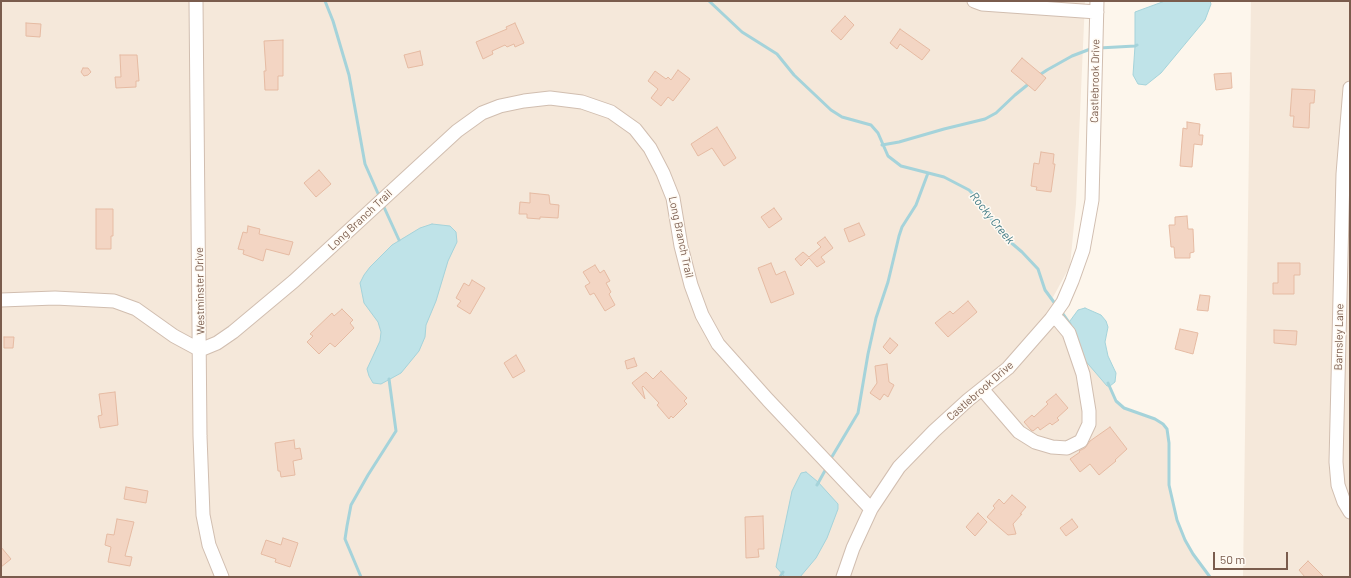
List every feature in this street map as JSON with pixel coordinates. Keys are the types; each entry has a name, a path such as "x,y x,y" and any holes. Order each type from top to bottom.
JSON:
{"street":[{"name":"Westminster Drive","path":"196,1 200,436 203,515 209,545 222,577"},
{"path":"974,1 982,4 1097,6"},
{"name":"Castlebrook Drive","path":"843,577 853,548 871,509 899,467 934,431 1008,368 1032,343 1063,302 1083,250 1092,200 1097,6"},
{"name":"Barnsley Lane","path":"1350,88 1336,462 1338,485 1344,502 1350,512"},
{"name":"Long Branch Trail","path":"200,350 217,343 233,332 294,280 457,131 482,113 500,106 550,98 582,102 611,112 635,129 650,148 663,173 673,198 681,246 691,285 702,315 718,344 768,400 871,509"},
{"path":"1,300 55,298 114,301 136,309 174,336 200,350"},
{"path":"982,389 1019,432 1035,442 1052,447 1067,448 1081,441 1089,424 1089,411 1083,374 1069,332 1053,317"}],"shaded area":[{"path":"1,1 1085,1 1076,204 1070,266 1052,299 1070,321 1108,383 1116,401 1124,408 1155,419 1163,424 1167,429 1169,443 1169,485 1177,520 1185,540 1193,554 1210,577 1,577"},
{"path":"1251,1 1350,1 1350,577 1243,577"}],"water":[{"path":"1165,1 1210,1 1211,4 1205,20 1161,73 1146,85 1138,84 1133,75 1135,12"},
{"path":"432,224 450,226 456,232 457,242 448,261 436,301 426,325 425,337 419,351 401,373 381,384 373,383 367,369 380,341 381,332 378,322 364,303 360,283 370,267 392,245 420,228"},
{"path":"1085,308 1101,315 1106,321 1108,327 1105,342 1108,356 1116,373 1115,382 1110,386 1107,386 1083,358 1067,325 1078,310"},
{"path":"806,472 818,482 838,504 838,509 827,538 816,558 800,577 785,577 776,567 792,491 801,473"}],"building":[{"path":"845,16 854,25 841,40 831,31"},
{"path":"26,23 41,24 40,37 26,36"},
{"path":"515,23 524,43 515,47 514,44 507,47 505,45 492,51 493,54 483,59 476,42 507,29 506,27"},
{"path":"900,29 930,50 922,60 900,44 897,49 890,43"},
{"path":"283,40 283,76 278,76 278,90 265,90 264,71 266,71 264,41"},
{"path":"420,51 423,65 408,68 404,55"},
{"path":"120,55 137,55 139,81 136,81 136,87 116,88 115,77 121,77"},
{"path":"1022,58 1046,78 1035,91 1011,71"},
{"path":"83,68 88,68 91,72 84,76 81,72"},
{"path":"678,70 690,79 673,101 668,97 661,106 651,98 658,89 648,81 655,71 666,79 668,77 671,80"},
{"path":"1231,73 1232,88 1216,90 1214,74"},
{"path":"1292,89 1315,90 1314,103 1310,103 1309,128 1293,127 1294,116 1290,116"},
{"path":"1187,122 1200,124 1199,135 1203,135 1202,145 1194,144 1192,167 1180,166 1183,128 1187,129"},
{"path":"717,127 736,158 724,166 712,148 698,156 691,144"},
{"path":"1041,152 1054,154 1053,164 1055,164 1051,192 1036,190 1037,187 1031,186 1034,163 1039,164"},
{"path":"319,170 331,184 316,197 304,183"},
{"path":"530,193 549,195 550,204 559,205 558,218 527,218 527,214 519,214 520,202 530,203"},
{"path":"774,208 782,219 769,228 761,217"},
{"path":"96,209 113,209 113,236 111,236 111,249 96,249"},
{"path":"1187,216 1188,229 1193,229 1194,252 1190,253 1190,258 1175,258 1174,247 1171,247 1169,225 1175,225 1175,217"},
{"path":"859,223 865,235 849,242 844,229"},
{"path":"248,226 260,229 259,234 293,242 289,255 266,249 263,261 243,254 244,250 238,249 243,232 247,233"},
{"path":"825,237 833,248 821,257 825,262 817,267 809,258 801,266 795,259 803,252 809,257 821,247 817,243"},
{"path":"771,263 776,275 785,271 794,294 771,303 758,268"},
{"path":"1278,263 1300,263 1300,275 1294,275 1294,294 1273,294 1273,283 1278,283"},
{"path":"595,265 600,273 604,270 610,281 606,283 611,292 609,294 615,305 605,311 594,293 590,295 585,286 590,283 583,272"},
{"path":"472,280 485,288 470,314 457,306 461,301 456,298 464,283 469,286"},
{"path":"1200,295 1210,296 1208,311 1197,310"},
{"path":"968,301 977,312 948,337 935,323 950,311 953,314"},
{"path":"342,309 353,320 350,323 354,328 335,347 330,343 319,354 307,342 313,336 310,334 332,313 334,316"},
{"path":"1180,329 1198,333 1193,354 1175,349"},
{"path":"1274,330 1297,331 1296,345 1274,343"},
{"path":"4,337 14,337 13,348 4,348"},
{"path":"890,338 898,345 890,354 883,347"},
{"path":"516,355 525,371 513,378 504,363"},
{"path":"634,358 637,366 627,369 625,361"},
{"path":"887,364 889,382 894,385 888,397 884,394 880,400 870,393 877,383 875,366"},
{"path":"661,371 687,398 684,401 687,404 673,418 671,416 669,419 657,405 659,403 643,386 645,399 632,383 646,372 653,379"},
{"path":"115,392 118,425 100,428 98,416 102,415 99,394"},
{"path":"1056,394 1068,408 1057,418 1059,420 1052,425 1050,423 1040,430 1038,427 1033,431 1031,430 1024,422 1032,415 1034,417 1048,404 1046,402"},
{"path":"1110,427 1127,449 1115,460 1116,461 1099,475 1090,464 1080,472 1070,459 1085,448 1090,441"},
{"path":"294,440 295,449 300,448 302,459 293,461 295,475 281,477 280,471 278,471 275,443"},
{"path":"126,487 148,491 146,503 124,499"},
{"path":"1012,495 1026,507 1013,524 1016,534 1008,535 987,517 995,508 993,506 999,499 1004,504"},
{"path":"978,513 987,522 975,536 966,527"},
{"path":"763,516 764,549 758,549 759,557 746,558 745,517"},
{"path":"117,519 134,522 125,556 132,557 130,566 108,562 111,547 105,545 107,534 114,535"},
{"path":"1072,519 1078,527 1066,536 1060,528"},
{"path":"283,538 298,543 290,567 275,562 276,559 261,554 266,540 281,545"},
{"path":"1,547 11,559 1,567"},
{"path":"1308,561 1324,577 1305,577 1299,570"}],"waterway":[{"path":"325,1 333,21 349,75 365,164 380,198"},
{"name":"Rocky Creek","path":"709,1 742,32 777,54 794,75 831,110 842,117 871,125 878,133 888,156 901,166 944,177 969,190 979,200 1001,234 1022,252 1038,269 1045,290 1056,305"},
{"path":"1099,48 1137,45"},
{"path":"1038,76 1072,56 1093,48"},
{"path":"882,145 899,142 985,119 996,113 1031,82"},
{"path":"830,460 858,413 876,318 888,282 899,236 902,227 916,205 928,173"},
{"path":"383,205 399,240"},
{"name":"Rocky Creek","path":"1061,311 1070,324"},
{"path":"361,577 345,539 351,505 396,431 389,379"},
{"name":"Rocky Creek","path":"1108,383 1116,401 1124,408 1155,419 1163,424 1167,429 1169,443 1169,485 1177,520 1185,540 1193,554 1210,577"},
{"path":"817,485 827,467"},
{"path":"780,577 783,572"}]}
